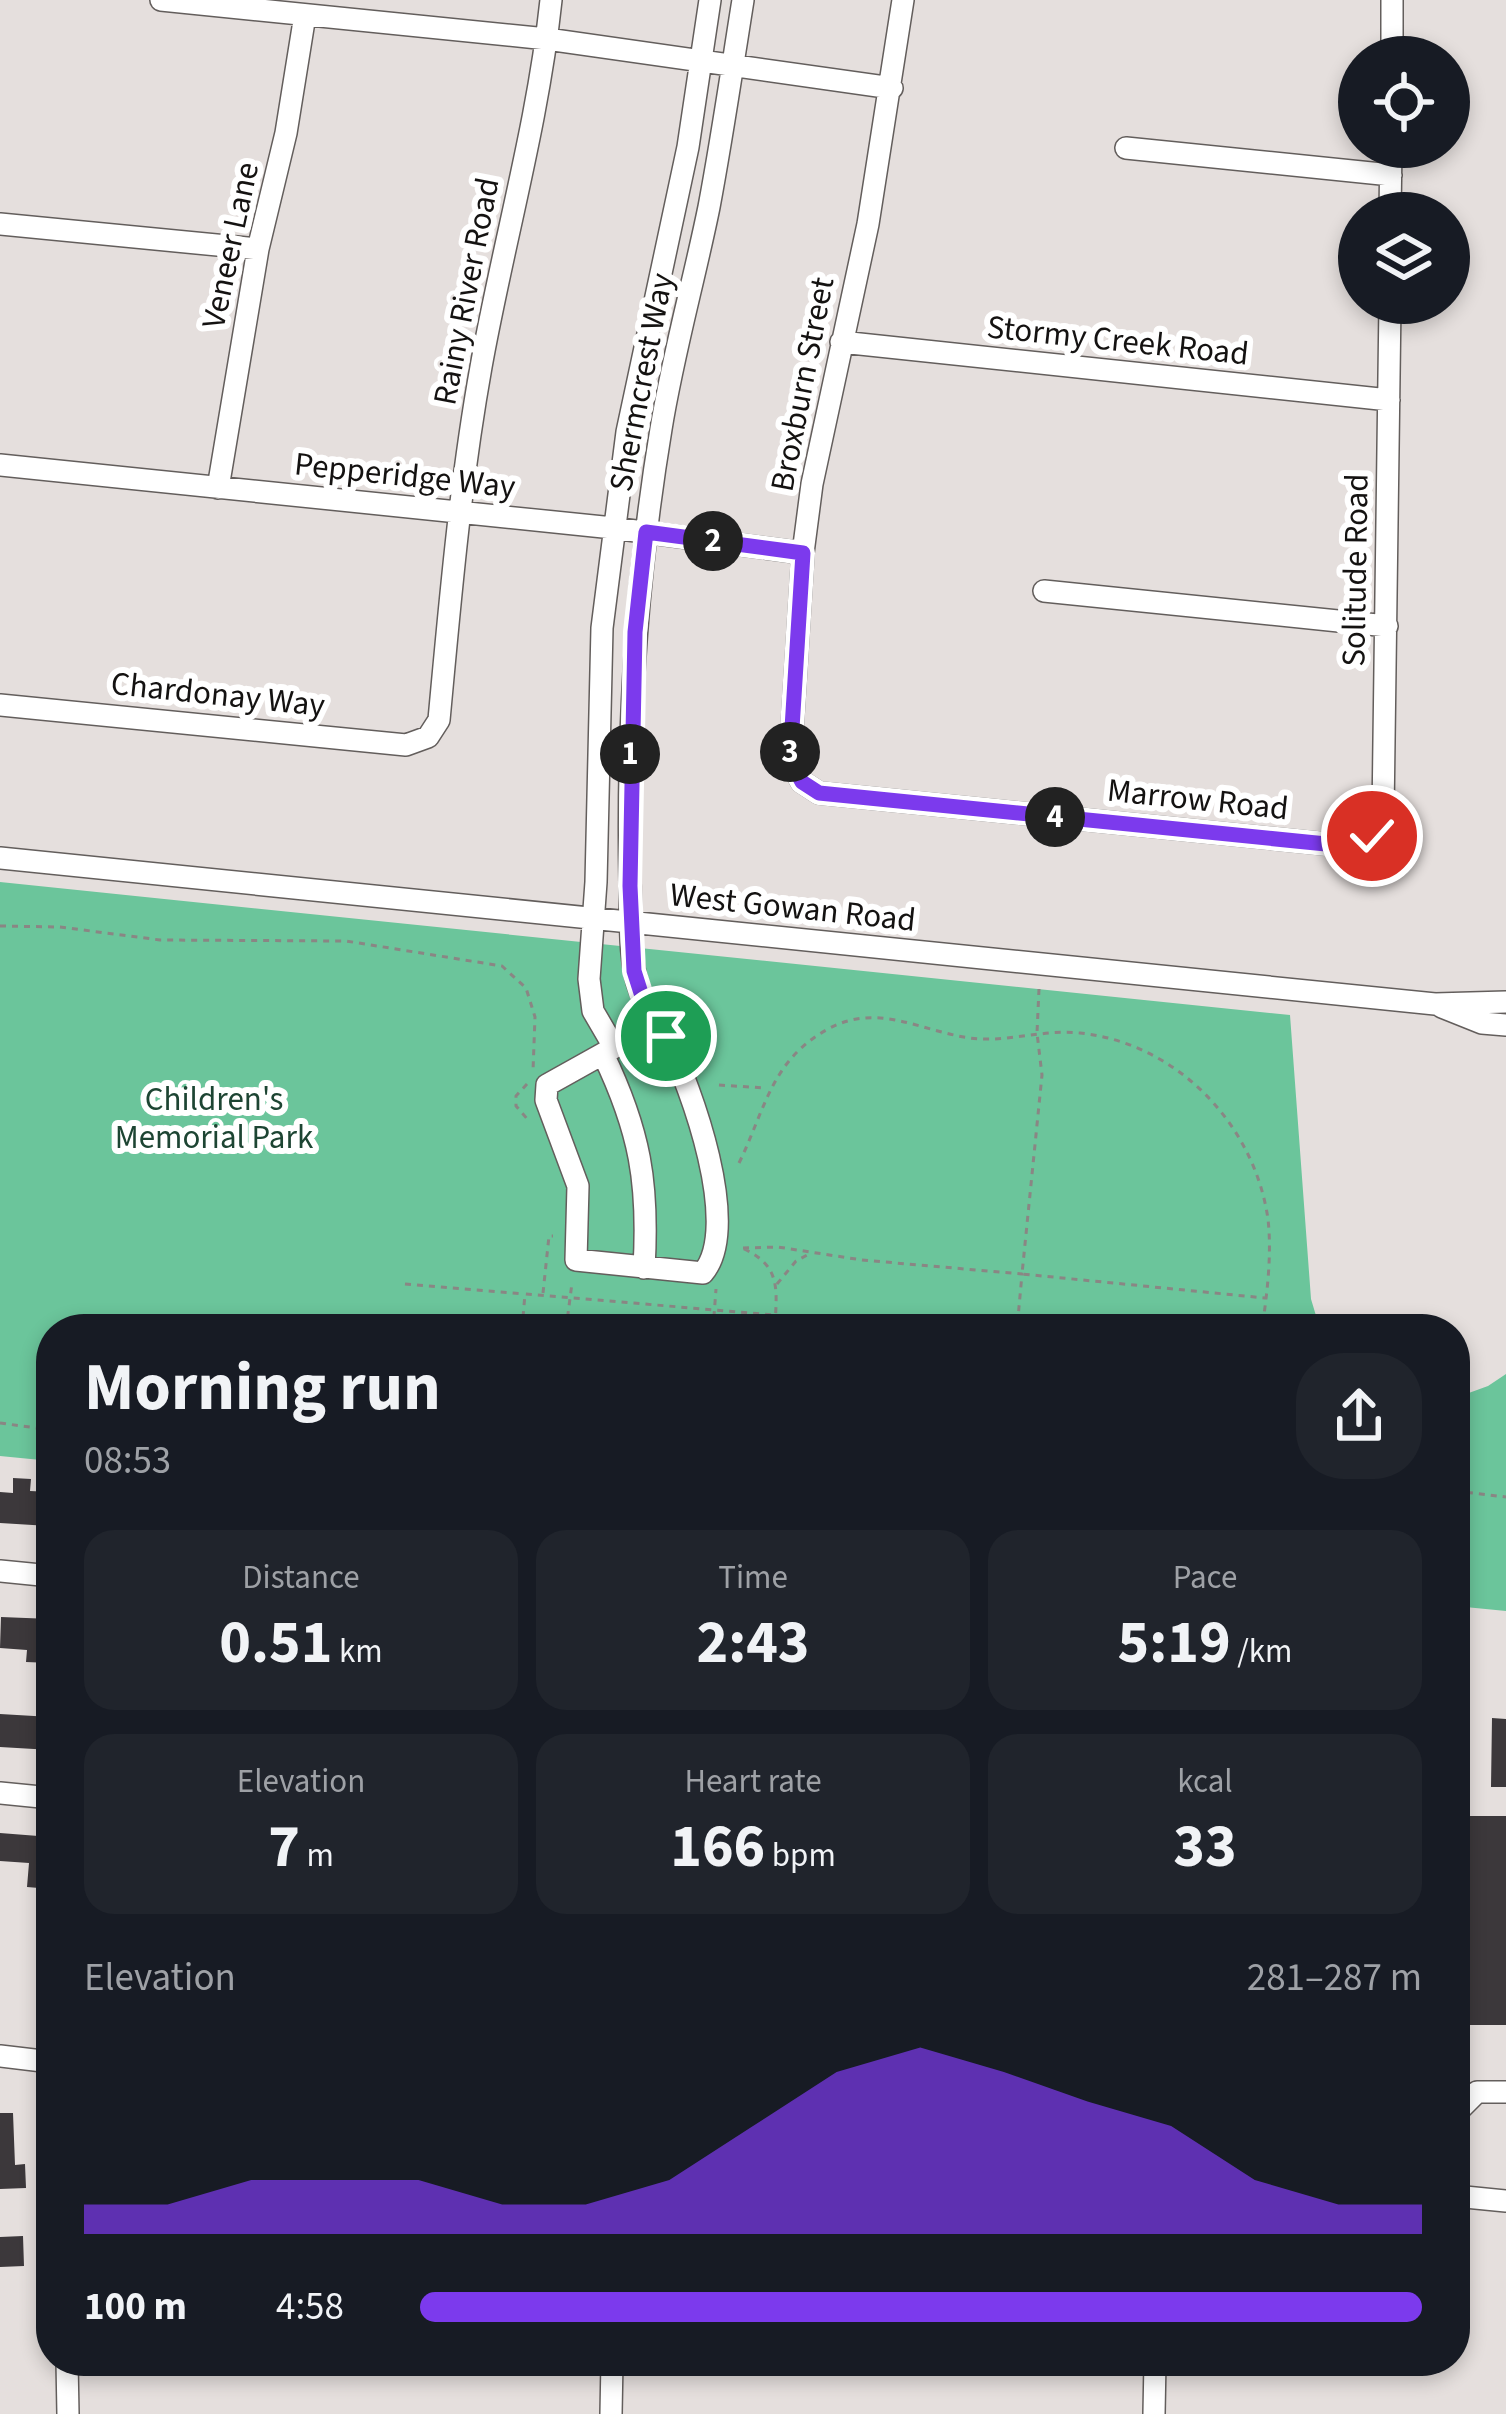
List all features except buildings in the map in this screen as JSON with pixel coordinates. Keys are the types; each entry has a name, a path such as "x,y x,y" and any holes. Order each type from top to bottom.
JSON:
{"street":[{"path":"161,0 547,39 892,88"},
{"name":"Rainy River Road","path":"428,737 439,720 458,512 481,366 540,92 551,0"},
{"name":"Shermcrest Way","path":"710,0 688,148 641,358 613,528 600,676 590,998 644,1173 644,1268 703,1273 715,1251 716,1207 709,1150 691,1092 634,971 630,744 646,532 670,379 708,210 742,0"},
{"name":"Broxburn Street","path":"802,782 790,760 803,553 812,484 868,224 903,0"},
{"path":"1392,0 1392,36"},
{"name":"Veneer Lane","path":"218,488 304,15"},
{"path":"1126,148 1391,175"},
{"path":"1391,168 1391,192"},
{"path":"0,224 258,249"},
{"name":"Solitude Road","path":"1372,836 1384,814 1390,324"},
{"name":"Stormy Creek Road","path":"841,342 1389,400"},
{"name":"Pepperidge Way","path":"0,465 613,528 803,553"},
{"path":"1044,591 1387,626"},
{"name":"Chardonay Way","path":"0,705 406,745 428,737"},
{"name":"Marrow Road","path":"802,782 819,793 1356,847 1372,836"},
{"name":"West Gowan Road","path":"0,858 1436,1004 1506,1002"},
{"name":"West Gowan Road","path":"1436,1004 1482,1023 1506,1025"},
{"path":"644,1268 576,1260 578,1186 546,1100 548,1085 658,1023"},
{"path":"0,1570 36,1574"},
{"path":"0,1793 36,1797"},
{"path":"0,2056 36,2060"},
{"path":"1470,2100 1478,2092 1506,2092"},
{"path":"1470,2197 1506,2201"},
{"path":"67,2376 68,2414"},
{"path":"611,2414 612,2376"},
{"path":"1154,2414 1155,2376"}],"path":[{"path":"0,926 60,927 160,940 346,941 502,966 526,988 535,1017 533,1080 516,1096 516,1106 529,1121"},
{"path":"1018,1314 1042,1075 1039,988"},
{"path":"739,1163 768,1088 803,1048 848,1019 899,1018 974,1038 1081,1033 1133,1045 1160,1058 1207,1095 1241,1141 1262,1193 1269,1248 1263,1314"},
{"path":"718,1085 768,1088"},
{"path":"543,1294 550,1236 554,1236"},
{"path":"775,1314 776,1285 763,1258 743,1248 1265,1298"},
{"path":"776,1285 796,1261 813,1252"},
{"path":"715,1314 717,1282"},
{"path":"405,1284 763,1314"},
{"path":"524,1314 526,1294"},
{"path":"567,1314 569,1296"},
{"path":"0,1423 36,1428"},
{"path":"1470,1493 1506,1497"}],"green space":[{"name":"Children's Memorial Park","path":"0,882 1290,1015 1316,1314 36,1314 36,1460 0,1456"},
{"path":"1506,1374 1506,1611 1470,1607 1470,1393"}],"route":[{"path":"666,1036 634,971 630,886 635,632 646,532 803,553 790,760 802,782 819,793 1356,847 1372,836"}]}
